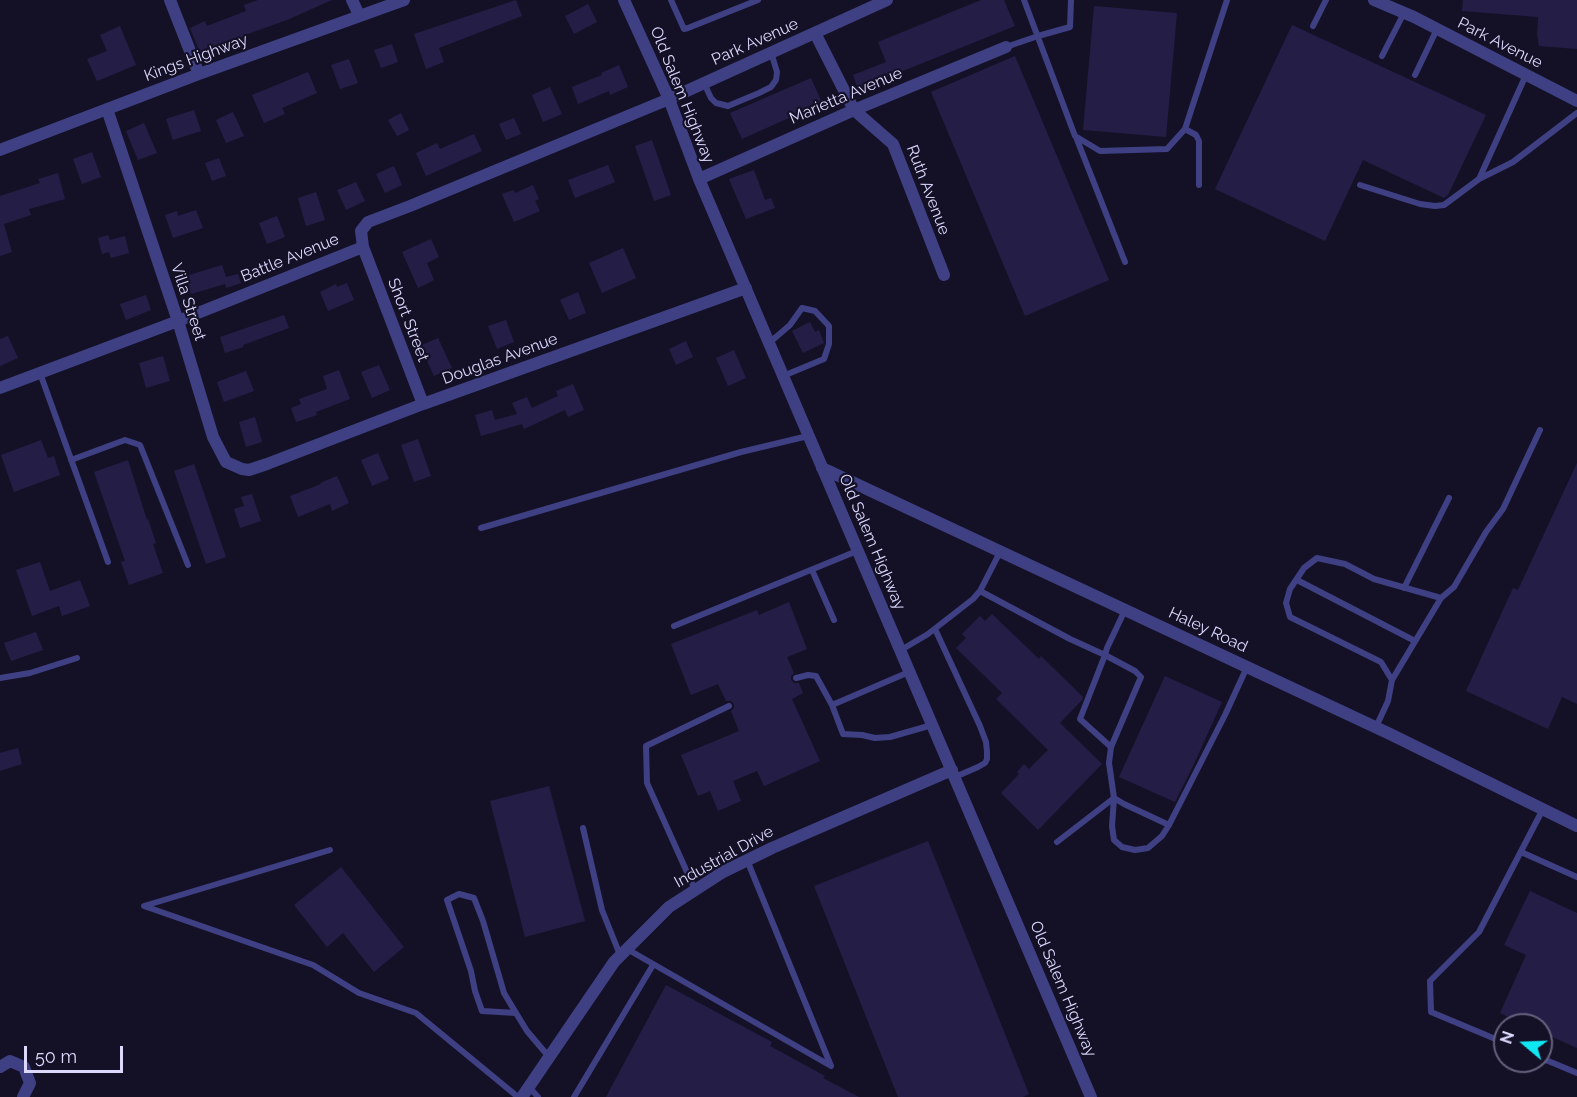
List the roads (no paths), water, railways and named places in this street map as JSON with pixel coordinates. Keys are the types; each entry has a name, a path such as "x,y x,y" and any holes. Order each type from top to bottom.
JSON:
{"street":[{"path":"170,0 199,74"},
{"path":"352,0 359,15"},
{"name":"Kings Highway","path":"0,150 199,74 404,0"},
{"name":"Old Salem Highway","path":"624,0 669,99 699,179 1091,1097"},
{"name":"Park Avenue","path":"669,99 887,0"},
{"name":"Park Avenue","path":"1374,0 1437,29 1577,101"},
{"name":"Ruth Avenue","path":"815,33 854,110 893,144 944,275"},
{"name":"Marietta Avenue","path":"699,179 854,110 1006,47"},
{"name":"Battle Avenue","path":"0,388 178,321 363,247 361,231 368,222 669,99"},
{"name":"Villa Street","path":"106,109 178,321 213,437 226,462 249,470 267,464"},
{"name":"Short Street","path":"363,247 423,404"},
{"name":"Douglas Avenue","path":"267,464 423,404 746,288"},
{"name":"Haley Road","path":"822,468 1375,727 1577,826"},
{"name":"Industrial Drive","path":"523,1094 614,962 669,907 723,872 772,848 954,773"},
{"path":"0,1067 10,1061 24,1067 30,1083 23,1097"}],"lane":[{"path":"671,0 684,29 758,0"},
{"path":"1024,0 1125,262"},
{"path":"1006,47 1070,27 1071,0"},
{"path":"1076,136 1100,151 1167,149 1185,129 1227,0"},
{"path":"1314,26 1326,0"},
{"path":"1382,56 1404,13"},
{"path":"1415,75 1437,29"},
{"path":"704,83 716,103 728,106 759,93 771,87 776,80 777,72 771,52"},
{"path":"1479,179 1526,75"},
{"path":"1359,185 1420,204 1444,205 1479,179 1513,162 1577,112"},
{"path":"1185,129 1197,135 1199,141 1198,185"},
{"path":"769,343 790,325 802,308 815,311 829,326 829,344 824,359 783,376"},
{"path":"40,373 108,562"},
{"path":"1375,727 1388,701 1392,680 1441,598 1454,587 1486,532 1503,509 1540,430"},
{"path":"481,528 741,452 809,436"},
{"path":"71,460 125,440 140,445 188,565"},
{"path":"1404,588 1449,498"},
{"path":"674,626 858,551"},
{"path":"901,651 973,599 980,591 1000,551"},
{"path":"1392,680 1381,662 1290,617 1286,603 1290,588 1304,568 1317,558 1345,564 1374,579 1441,598"},
{"path":"812,570 834,620"},
{"path":"1297,580 1415,641"},
{"path":"980,591 1135,671 1141,677 1111,747 1109,763 1114,798 1112,826 1114,840 1122,847 1135,850 1148,848 1162,836 1225,715 1247,667"},
{"path":"1111,747 1080,719 1107,648 1125,610"},
{"path":"934,629 986,742 987,759 984,763 978,767 954,773"},
{"path":"0,678 30,673 76,658"},
{"path":"832,705 910,671"},
{"path":"796,678 816,676 832,705 843,734 875,738 890,737 933,724"},
{"path":"695,890 647,783 645,746 729,706"},
{"path":"1114,798 1169,825"},
{"path":"1057,842 1114,798"},
{"path":"1493,1038 1431,1012 1430,981 1479,932 1543,809"},
{"path":"583,828 602,910 623,953 653,965 831,1066 747,860"},
{"path":"330,850 144,906 313,965 359,993 416,1013 523,1094 538,1097"},
{"path":"1521,852 1577,877"},
{"path":"516,1013 482,1011 447,900 459,894 474,898 504,993 527,1031 549,1058"},
{"path":"574,1097 653,965"},
{"path":"1553,1063 1577,1073"}]}
